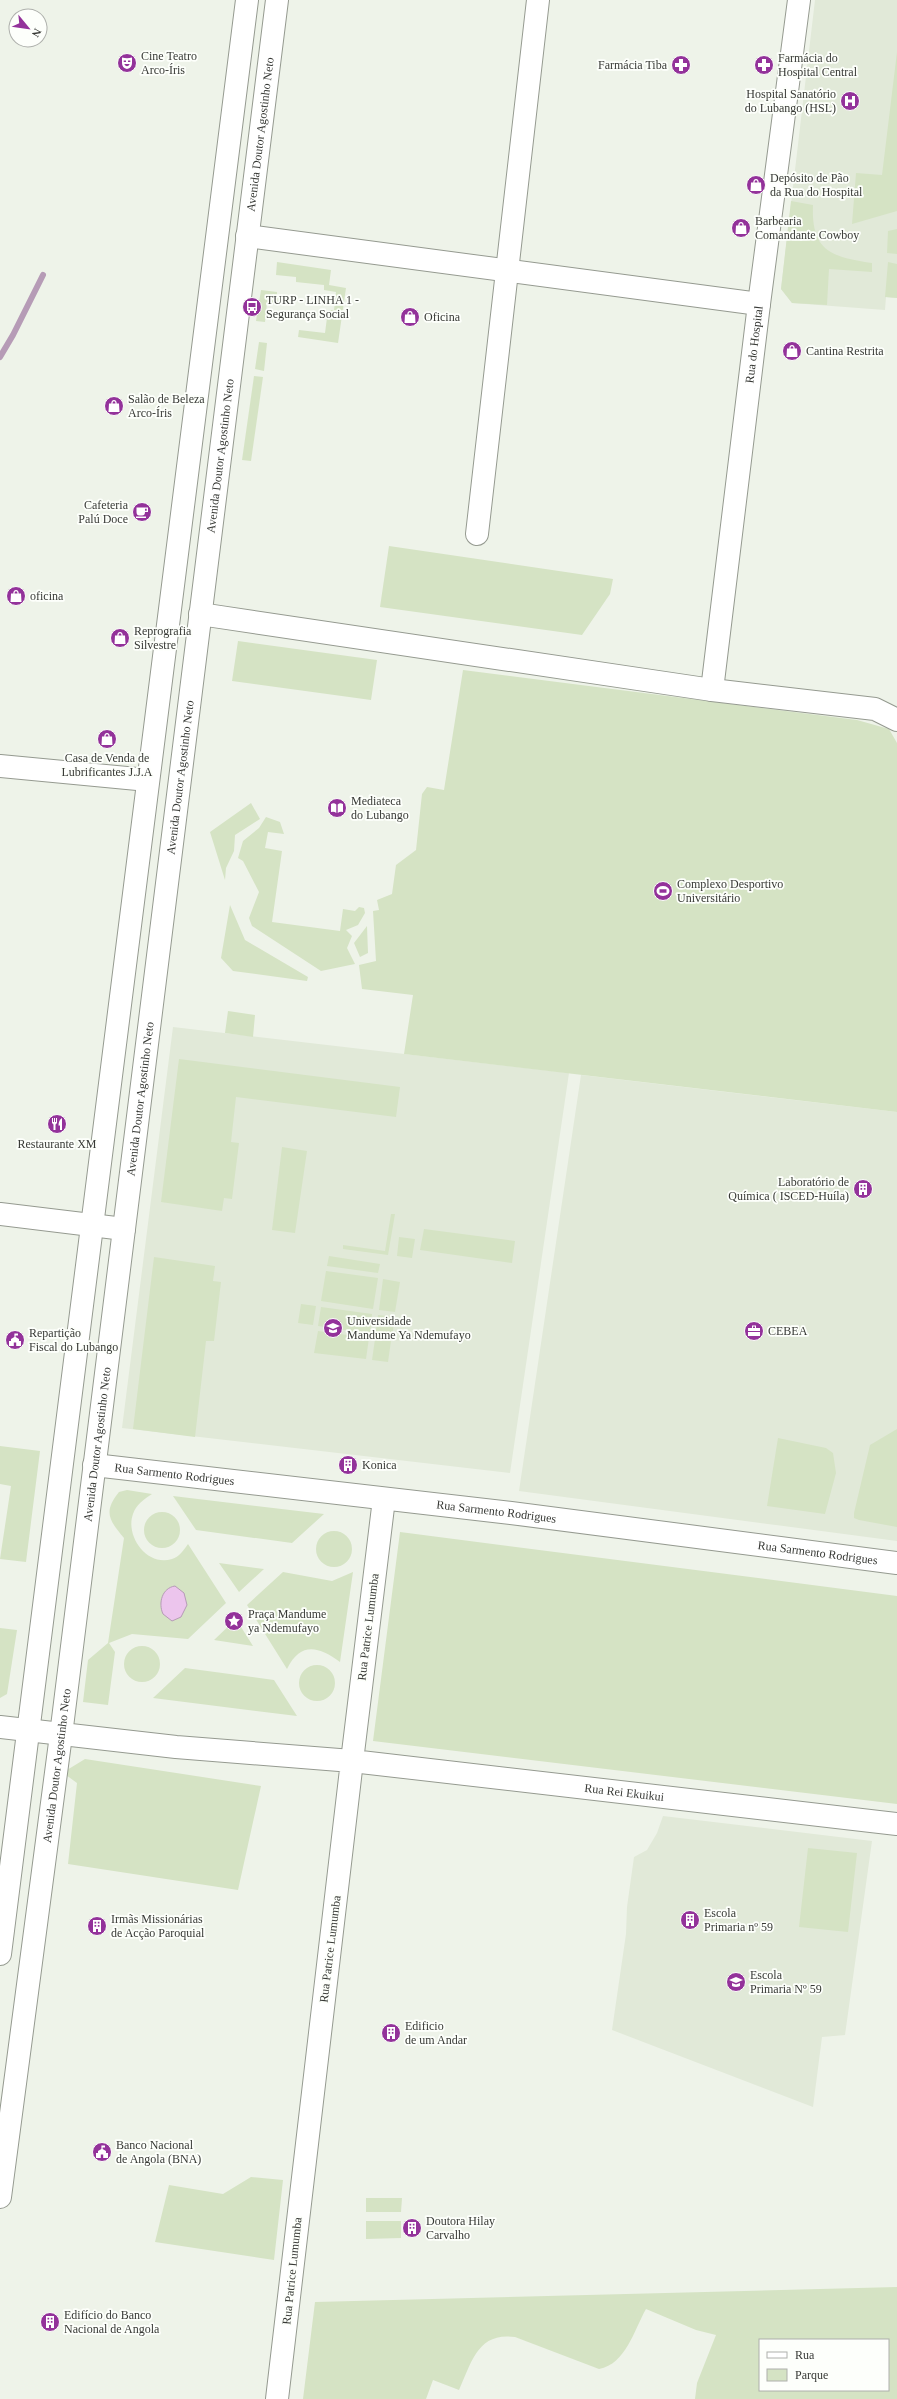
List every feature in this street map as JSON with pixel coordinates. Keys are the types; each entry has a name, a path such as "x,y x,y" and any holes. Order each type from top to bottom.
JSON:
{"street":[{"path":"238,0 242,38"},
{"path":"0,1954 247,0"},
{"name":"Avenida Doutor Agostinho Neto","path":"0,2196 61,1735 277,0"},
{"path":"477,534 538,0"},
{"name":"Rua do Hospital","path":"712,690 759,304 800,0"},
{"path":"247,236 759,304"},
{"path":"200,614 712,690 875,709 897,720"},
{"path":"0,766 148,780"},
{"path":"0,1214 124,1229"},
{"name":"Rua Sarmento Rodrigues","path":"94,1465 384,1499 897,1563"},
{"name":"Rua Patrice Lumumba","path":"277,2399 384,1499"},
{"name":"Rua Rei Ekuikui","path":"0,1727 61,1735 352,1761 897,1824"}],"shaded area":[{"name":"Hospital Sanatório do Lubango (HSL)","path":"815,0 897,0 897,298 886,297 885,310 792,303 781,289"},
{"name":"Universidade Mandume Ya Ndemufayo","path":"173,1027 569,1073 510,1473 122,1428"},
{"path":"581,1075 897,1112 897,1541 519,1491"},
{"path":"175,1586 184,1593 187,1605 181,1617 172,1621 163,1614 161,1601 164,1593 171,1587"},
{"name":"Escola Primaria Nº 59","path":"663,1816 872,1841 845,2035 822,2037 813,2107 612,2030 626,1934 627,1907 634,1857 647,1850 657,1833"}],"green space":[{"path":"897,52 897,211 852,224 856,173 882,175"},
{"path":"791,201 813,205 813,220 816,233 820,242 826,249 845,258 872,263 872,272 829,269 827,305 792,303 781,289"},
{"path":"897,229 897,254 887,253 888,231"},
{"path":"277,262 331,270 329,285 346,288 338,343 298,337 299,330 325,333 328,310 334,310 336,292 324,290 324,285 296,282 296,277 276,275"},
{"path":"888,262 897,264 897,298 885,297"},
{"path":"261,290 277,292 277,298 281,299 281,304 267,303 265,322 256,321"},
{"path":"259,342 267,343 264,371 255,369"},
{"path":"254,376 263,377 251,461 242,460"},
{"path":"389,546 613,579 610,594 582,635 380,607"},
{"path":"238,641 377,660 371,700 232,681"},
{"name":"Complexo Desportivo Universitário","path":"463,670 857,720 889,729 897,743 897,1112 404,1054 413,995 362,989 359,965 376,961 373,911 379,910 377,900 392,894 396,865 416,850 422,794 427,787 444,790"},
{"path":"251,803 260,819 235,835 234,851 226,868 225,880 210,832"},
{"path":"266,817 280,822 284,834 268,832 265,848 282,851 272,922 340,931 343,909 355,911 359,907 364,908 365,913 358,925 346,930 352,936 347,948 355,964 321,971 252,926 249,918 259,892 243,861 238,858 243,841 259,828"},
{"path":"230,905 245,940 308,977 307,981 233,971 221,958"},
{"path":"367,926 368,953 360,957 354,943"},
{"path":"228,1011 255,1015 253,1037 225,1033"},
{"path":"179,1059 400,1087 396,1117 236,1097 231,1142 239,1143 232,1199 224,1198 222,1211 161,1202"},
{"path":"282,1147 307,1151 295,1233 272,1230"},
{"path":"391,1214 395,1214 388,1255 343,1249 343,1245 385,1251"},
{"path":"424,1229 515,1241 512,1263 420,1250"},
{"path":"399,1237 415,1239 412,1258 397,1256"},
{"path":"329,1256 380,1264 378,1273 327,1266"},
{"path":"154,1257 215,1266 213,1281 221,1282 214,1341 206,1341 195,1437 133,1429"},
{"path":"326,1271 378,1278 373,1309 321,1301"},
{"path":"383,1279 400,1282 395,1312 379,1310"},
{"path":"301,1304 316,1306 313,1325 298,1323"},
{"path":"321,1307 372,1314 370,1334 318,1326"},
{"path":"378,1315 395,1317 392,1337 375,1334"},
{"path":"318,1331 369,1338 366,1359 314,1353"},
{"path":"375,1339 391,1341 388,1362 372,1360"},
{"path":"897,1429 897,1527 854,1518 870,1445"},
{"path":"778,1438 826,1448 833,1453 836,1473 825,1514 767,1506"},
{"path":"0,1446 40,1451 26,1562 0,1559 11,1486 0,1484"},
{"path":"127,1490 152,1494 141,1502 136,1508 131,1523 135,1540 140,1548 154,1558 163,1560 177,1557 188,1544 226,1603 188,1639 132,1634 109,1643 115,1652 108,1705 83,1702 88,1660 108,1643 124,1538 110,1516 111,1505 119,1492"},
{"path":"173,1496 324,1514 292,1543 196,1530"},
{"path":"162,1512 175,1517 180,1530 175,1543 162,1548 149,1543 144,1530 149,1517"},
{"path":"334,1531 347,1536 352,1549 347,1562 334,1567 321,1562 316,1549 321,1536"},
{"path":"400,1532 897,1596 897,1804 373,1741"},
{"path":"219,1563 264,1569 239,1592"},
{"path":"283,1572 332,1581 353,1572 340,1662 325,1653 311,1649 298,1654 292,1660 287,1669 247,1605"},
{"path":"236,1619 253,1646 214,1640"},
{"path":"0,1628 17,1630 7,1694 0,1698"},
{"path":"142,1646 155,1651 160,1664 155,1677 142,1682 129,1677 124,1664 129,1651"},
{"path":"317,1665 330,1670 335,1683 330,1696 317,1701 304,1696 299,1683 304,1670"},
{"path":"185,1668 274,1680 297,1716 153,1698"},
{"path":"85,1759 261,1786 238,1890 68,1864 77,1783 66,1775 67,1770"},
{"path":"808,1848 857,1853 848,1932 799,1927"},
{"path":"251,2177 283,2180 274,2260 155,2242 169,2185 223,2194"},
{"path":"366,2198 402,2198 401,2212 366,2212"},
{"path":"366,2221 401,2221 401,2238 366,2239"},
{"path":"897,2287 897,2399 695,2399 697,2383 716,2335 696,2330 646,2309 623,2353 608,2366 599,2369 515,2337 503,2337 492,2339 484,2344 478,2351 459,2390 433,2380 426,2399 303,2399 315,2302"}],"waterway":[{"path":"0,357 13,335 43,275"}],"place":[{"name":"Cine Teatro Arco-Íris","path":"127,63"},
{"name":"Farmácia Tiba","path":"681,65"},
{"name":"Farmácia do Hospital Central","path":"764,65"},
{"name":"Hospital Sanatório do Lubango (HSL)","path":"850,101"},
{"name":"Depósito de Pão da Rua do Hospital","path":"756,185"},
{"name":"Barbearia Comandante Cowboy","path":"741,228"},
{"name":"TURP - LINHA 1 - Segurança Social","path":"252,307"},
{"name":"Oficina","path":"410,317"},
{"name":"Cantina Restrita","path":"792,351"},
{"name":"Salão de Beleza Arco-Íris","path":"114,406"},
{"name":"Cafeteria Palú Doce","path":"142,512"},
{"name":"oficina","path":"16,596"},
{"name":"Reprografia Silvestre","path":"120,638"},
{"name":"Casa de Venda de Lubrificantes J.J.A","path":"107,739"},
{"name":"Mediateca do Lubango","path":"337,808"},
{"name":"Complexo Desportivo Universitário","path":"663,891"},
{"name":"Restaurante XM","path":"57,1124"},
{"name":"Laboratório de Química ( ISCED-Huíla)","path":"863,1189"},
{"name":"Universidade Mandume Ya Ndemufayo","path":"333,1328"},
{"name":"CEBEA","path":"754,1331"},
{"name":"Repartição Fiscal do Lubango","path":"15,1340"},
{"name":"Konica","path":"348,1465"},
{"name":"Praça Mandume ya Ndemufayo","path":"234,1621"},
{"name":"Escola Primaria nº 59","path":"690,1920"},
{"name":"Irmãs Missionárias de Acção Paroquial","path":"97,1926"},
{"name":"Escola Primaria Nº 59","path":"736,1982"},
{"name":"Edificio de um Andar","path":"391,2033"},
{"name":"Banco Nacional de Angola (BNA)","path":"102,2152"},
{"name":"Doutora Hilay Carvalho","path":"412,2228"},
{"name":"Edifício do Banco Nacional de Angola","path":"50,2322"}]}
